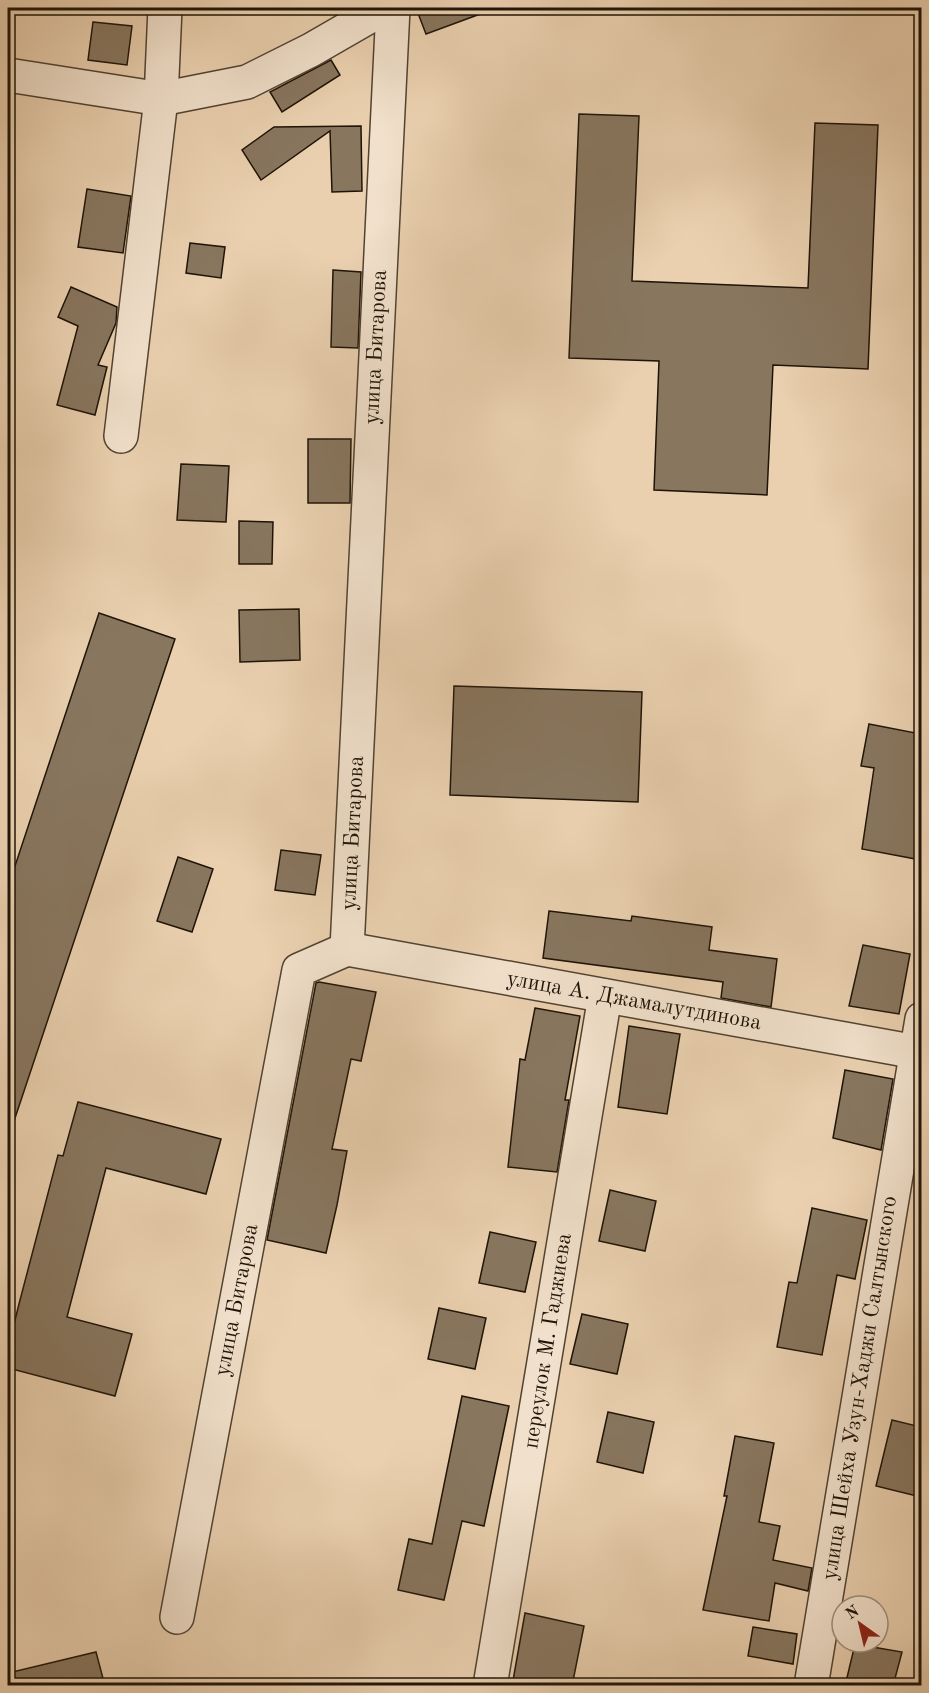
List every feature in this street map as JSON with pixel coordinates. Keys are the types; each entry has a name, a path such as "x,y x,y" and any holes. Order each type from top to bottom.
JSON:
{"street":[{"path":"121,436 161,99 165,8"},
{"path":"8,75 161,99 247,82 311,50 384,8"},
{"name":"улица Битарова","path":"177,1617 299,970 347,949 393,8"},
{"name":"улица А. Джамалутдинова","path":"347,949 919,1053"},
{"name":"переулок М. Гаджиева","path":"490,1686 605,996"},
{"name":"улица Шейха Узун-Хаджи Салтынского","path":"811,1686 919,1053 921,1019"}],"building":[{"path":"416,8 490,8 491,10 426,34"},
{"path":"93,22 132,26 127,65 88,60"},
{"path":"331,60 340,75 282,112 270,92"},
{"path":"579,114 639,116 632,281 808,288 815,123 878,125 868,369 773,365 767,495 654,490 659,361 569,358"},
{"path":"361,126 362,191 332,192 330,131 261,180 242,150 274,127"},
{"path":"87,189 131,196 123,253 78,247"},
{"path":"190,243 225,247 221,278 186,273"},
{"path":"333,270 361,272 358,348 331,347"},
{"path":"71,287 117,307 116,323 98,365 107,367 95,415 57,405 78,326 58,317"},
{"path":"308,439 351,439 350,503 308,503"},
{"path":"181,464 229,466 226,522 177,520"},
{"path":"239,521 273,522 272,564 239,564"},
{"path":"299,609 300,660 240,662 239,610"},
{"path":"99,613 175,639 12,1127 8,1126 8,887"},
{"path":"454,686 642,692 638,802 450,795"},
{"path":"869,724 921,734 921,860 862,849 874,768 861,766"},
{"path":"281,850 321,855 315,895 275,890"},
{"path":"178,857 213,869 192,932 157,921"},
{"path":"549,911 631,921 632,916 712,927 709,950 777,959 771,1007 721,998 723,982 543,958"},
{"path":"863,945 910,954 899,1014 849,1006"},
{"path":"316,983 376,992 361,1061 351,1059 332,1149 347,1151 326,1253 267,1240"},
{"path":"535,1008 580,1016 565,1100 569,1100 557,1172 508,1167 520,1059 525,1060"},
{"path":"629,1026 680,1034 667,1114 618,1107"},
{"path":"845,1070 893,1079 881,1150 833,1138"},
{"path":"78,1102 221,1139 206,1194 106,1168 67,1317 132,1334 115,1396 8,1368 8,1348 58,1155 63,1156"},
{"path":"610,1190 656,1201 645,1251 599,1241"},
{"path":"812,1208 867,1220 855,1279 837,1275 822,1355 777,1347 789,1282 797,1283"},
{"path":"490,1232 536,1242 525,1292 479,1283"},
{"path":"439,1308 486,1318 475,1369 428,1359"},
{"path":"582,1314 628,1324 617,1374 570,1364"},
{"path":"462,1396 509,1406 484,1526 462,1521 444,1600 398,1590 409,1539 432,1544"},
{"path":"608,1412 654,1422 643,1473 597,1462"},
{"path":"892,1420 921,1427 921,1497 876,1486"},
{"path":"735,1436 774,1443 759,1522 780,1526 773,1560 812,1568 808,1591 775,1583 769,1621 703,1610 727,1496 724,1496"},
{"path":"525,1613 584,1626 572,1686 512,1686"},
{"path":"753,1627 797,1634 793,1664 748,1656"},
{"path":"890,1650 902,1652 893,1686 845,1686 853,1654 890,1654"},
{"path":"96,1652 105,1686 8,1686 8,1673"}]}
